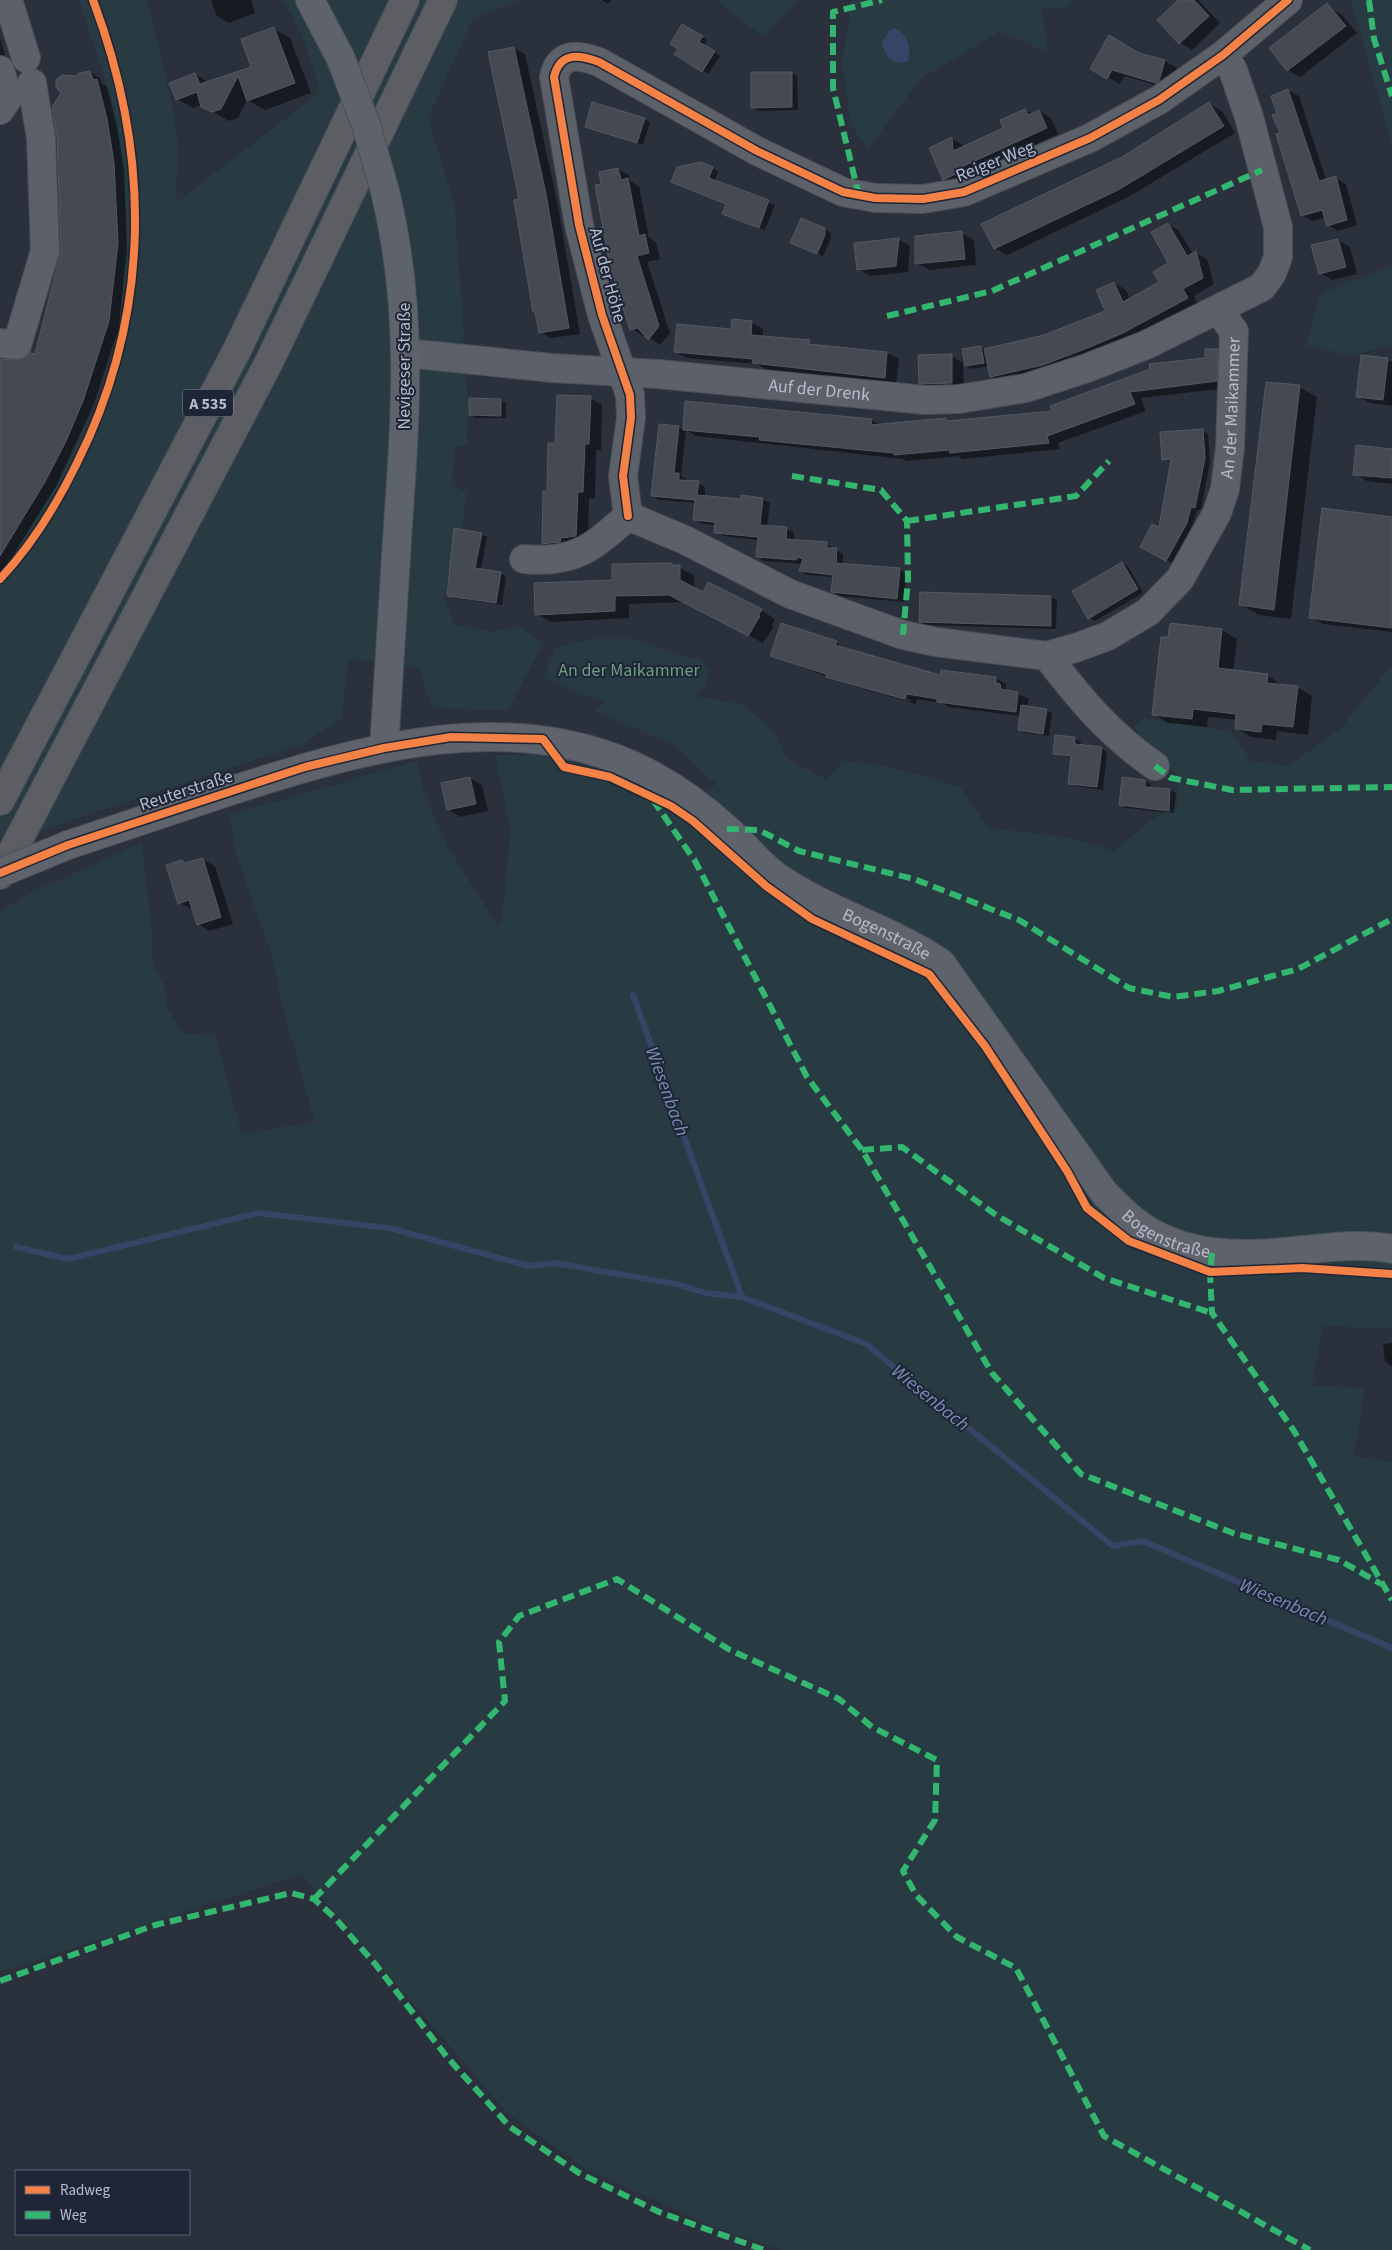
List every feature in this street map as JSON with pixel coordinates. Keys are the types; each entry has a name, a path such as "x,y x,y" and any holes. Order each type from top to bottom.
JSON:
{"highway":[{"name":"A 535","path":"0,801 237,350 404,0"},
{"name":"A 535","path":"0,874 269,362 443,0"}],"main road":[{"name":"Nevigeser Straße","path":"310,0 341,59 366,125 397,239 404,292 406,406 384,748"},
{"name":"Bogenstraße","path":"384,748 451,737 542,739 573,745 610,756 649,774 689,798 727,829 776,876 823,903 915,945 941,963 1105,1194 1134,1221 1167,1241 1212,1254 1272,1254 1331,1247 1392,1249"},
{"name":"Reuterstraße","path":"0,874 68,845 305,767 384,748"}],"street":[{"path":"0,343 17,345 45,251 41,138 29,70 8,0"},
{"name":"Reiger Weg","path":"580,55 599,62 757,151 843,192 875,198 922,199 964,192 1090,138 1159,100 1223,56 1288,0"},
{"name":"Auf der Höhe","path":"580,55 570,57 562,62 556,68 554,76 579,225 602,314 630,395 631,418 623,476 628,516"},
{"path":"1218,310 1262,287 1272,273 1278,257 1279,242 1278,228 1249,117 1233,70 1223,56"},
{"path":"0,70 8,98 0,110"},
{"name":"Auf der Drenk","path":"406,352 552,368 900,398 959,399 1026,388 1087,368 1146,345 1218,310"},
{"name":"An der Maikammer","path":"628,516 686,540 790,594 903,635 936,642 1048,656 1108,636 1148,612 1180,579 1206,536 1225,489 1232,415 1234,331 1218,310"},
{"path":"524,559 542,561 572,557 600,541 628,516"},
{"path":"1048,656 1096,716 1124,745 1155,766"}],"green space":[{"path":"79,0 147,0 172,104 178,148 176,203 320,92 300,33 282,0 520,0 473,18 428,118 455,208 468,400 467,444 454,448 452,485 466,492 462,533 454,573 443,597 454,624 491,632 519,626 543,644 507,711 432,707 419,668 349,658 341,719 301,745 73,819 0,848 0,573 57,485 97,403 117,336 127,222 119,149 105,78"},
{"path":"716,0 799,0 763,37"},
{"path":"852,0 1074,0 1065,8 1042,9 1048,53 999,31 921,78 868,149 851,125 842,62"},
{"path":"1351,0 1392,0 1392,146"},
{"path":"1392,266 1392,344 1352,356 1306,345 1321,293"},
{"path":"590,639 635,639 684,657 700,658 709,671 705,686 695,696 743,705 773,730 787,759 826,779 843,761 891,767 960,787 988,828 1071,838 1114,851 1149,822 1178,805 1177,774 1151,754 1134,726 1144,718 1231,731 1251,761 1288,766 1340,729 1392,665 1392,1329 1323,1326 1312,1385 1365,1389 1354,1456 1392,1462 1392,2250 782,2250 716,2228 586,2169 508,2114 302,1874 0,1972 0,911 29,894 142,842 151,925 153,964 164,985 167,1008 182,1033 215,1036 242,1134 315,1122 284,1012 272,957 236,853 229,815 417,761 424,794 448,847 499,928 504,902 510,829 495,755 537,755 587,761 638,784 686,810 716,784 677,747 595,710 606,702 581,694 544,677 556,648"}],"water":[{"path":"894,28 906,37 909,46 908,61 893,61 885,52 882,42 889,31"}],"building":[{"path":"1178,0 1194,0 1209,16 1179,44 1157,20"},
{"path":"1327,3 1346,26 1287,71 1269,48"},
{"path":"682,24 703,36 699,42 715,51 702,72 674,54 678,49 670,44"},
{"path":"274,27 295,83 247,101 238,76 221,109 212,112 201,107 197,92 176,100 169,83 195,73 200,84 251,67 241,39"},
{"path":"1109,35 1139,53 1165,60 1159,81 1156,83 1112,70 1107,79 1090,69"},
{"path":"514,47 546,194 569,328 539,333 535,312 533,312 514,200 519,199 488,52"},
{"path":"90,71 93,80 97,79 107,119 114,163 118,243 109,321 83,401 66,441 46,480 0,556 0,359 22,360 30,353 35,354 61,251 57,137 52,107 61,93 56,87 56,80 62,75 77,76 79,73"},
{"path":"751,72 792,72 792,107 751,108"},
{"path":"1288,89 1319,181 1336,176 1347,220 1327,226 1322,210 1301,216 1276,134 1280,133 1272,115 1277,113 1271,96"},
{"path":"592,102 645,118 637,143 585,127"},
{"path":"1209,102 1224,126 1118,190 994,249 981,224 1122,157"},
{"path":"1025,109 1028,115 1039,110 1047,128 955,170 956,174 943,180 929,148 952,137 953,151 1003,128 1000,120"},
{"path":"701,162 713,167 709,178 769,200 759,228 722,214 726,204 671,182 677,167"},
{"path":"618,168 621,180 628,178 639,236 645,234 649,253 637,256 659,326 648,340 638,328 630,330 610,266 595,185 601,184 599,172"},
{"path":"801,218 825,228 825,235 817,254 790,243"},
{"path":"1168,223 1187,256 1196,251 1203,278 1183,289 1188,298 1123,333 1090,347 1043,365 990,377 984,349 1044,335 1105,311 1096,290 1114,282 1123,302 1159,282 1153,272 1168,263 1151,232"},
{"path":"962,231 965,259 915,264 915,236"},
{"path":"899,238 896,266 857,270 854,243"},
{"path":"1338,239 1346,267 1319,274 1311,245"},
{"path":"732,319 752,321 751,335 810,340 809,344 887,352 885,378 752,363 753,359 674,352 677,324 731,329"},
{"path":"981,346 984,363 965,366 962,349"},
{"path":"1205,349 1218,349 1217,381 1130,392 1135,404 1047,436 1049,443 950,453 949,450 894,455 894,453 759,440 760,437 683,430 685,401 872,419 871,425 946,418 947,421 1052,411 1050,406 1150,369 1149,364 1205,358"},
{"path":"952,354 952,383 919,384 918,355"},
{"path":"1361,355 1388,358 1383,400 1356,397"},
{"path":"1266,382 1300,385 1274,610 1239,605"},
{"path":"557,395 591,396 589,444 585,444 583,492 578,492 576,536 561,538 560,542 542,544 543,491 547,491 548,443 555,443"},
{"path":"469,398 501,399 501,416 469,415"},
{"path":"659,424 679,426 674,473 679,473 679,480 699,481 697,495 741,499 741,495 763,498 760,525 787,527 786,539 827,542 827,548 837,548 836,563 900,568 897,599 831,592 833,575 799,571 803,559 798,557 796,560 756,557 758,537 714,533 715,522 693,520 695,500 651,496"},
{"path":"1203,429 1205,458 1195,508 1191,507 1187,523 1166,561 1140,547 1152,524 1159,527 1171,459 1162,460 1160,432"},
{"path":"1356,445 1392,449 1392,478 1353,475"},
{"path":"1322,508 1392,517 1392,628 1309,618"},
{"path":"454,528 482,533 475,568 501,572 496,603 447,596"},
{"path":"1122,562 1138,589 1088,619 1072,591"},
{"path":"672,563 672,565 680,565 680,580 703,592 708,582 762,609 748,636 669,595 615,596 615,611 535,615 534,583 612,580 612,564"},
{"path":"920,592 1051,596 1051,626 919,622"},
{"path":"781,623 837,641 835,645 940,675 941,670 996,677 996,683 1000,684 1001,689 1018,692 1016,712 937,702 937,699 907,694 905,699 826,677 826,674 770,656"},
{"path":"1170,623 1222,629 1218,668 1268,674 1267,683 1298,686 1293,727 1262,724 1261,732 1235,729 1236,714 1193,709 1192,719 1152,715 1161,637 1168,637"},
{"path":"1021,705 1047,709 1043,734 1018,730"},
{"path":"1055,735 1075,737 1075,744 1102,747 1097,787 1068,784 1071,756 1053,754"},
{"path":"470,777 476,804 447,810 441,783"},
{"path":"1122,777 1145,780 1145,787 1170,789 1169,811 1119,805"},
{"path":"203,858 221,917 197,925 189,900 178,904 166,865 182,860 184,863"}],"waterway":[{"name":"Wiesenbach","path":"633,995 742,1297 866,1344 1113,1546 1143,1541 1392,1648"},
{"path":"16,1247 68,1259 258,1213 389,1228 529,1266 555,1263 676,1284 706,1293 742,1297"}],"marked path":[{"path":"859,196 833,88 833,12 882,0"},
{"path":"1369,0 1374,39 1392,96"},
{"path":"887,316 992,291 1262,170"},
{"path":"907,521 1076,496 1109,461"},
{"path":"792,476 881,490 907,521 908,579 903,635"},
{"path":"1155,766 1171,778 1232,790 1392,787"},
{"path":"653,800 695,861 807,1077 862,1150 992,1373 1081,1474 1233,1533 1339,1560 1381,1584"},
{"path":"727,829 759,830 799,851 914,879 1019,920 1129,988 1173,997 1218,991 1298,969 1392,919"},
{"path":"862,1150 902,1147 996,1215 1104,1278 1212,1313"},
{"path":"1212,1253 1210,1272 1212,1313 1294,1431 1392,1600"},
{"path":"314,1899 505,1701 499,1642 519,1616 617,1579 730,1650 839,1699 872,1727 937,1760 935,1820 903,1871 916,1895 957,1937 1016,1968 1104,2136 1310,2250"},
{"path":"0,1981 155,1925 291,1893 314,1899 335,1918 376,1965 447,2057 510,2127 579,2173 659,2212 764,2250"}],"cycle path":[{"path":"0,579 43,524 77,463 102,406 119,349 130,291 135,233 133,175 126,116 112,58 93,0"},
{"path":"628,516 623,476 631,418 630,395 602,315 579,225 554,77 557,69 566,59 578,57 599,62 757,151 843,192 875,198 923,199 964,192 1090,138 1159,100 1223,55 1288,0"},
{"path":"0,873 68,845 305,767 384,748 451,737 543,739 564,767 610,777 671,806 693,821 766,886 812,919 929,974 985,1046 1067,1171 1087,1208 1129,1241 1210,1272 1302,1268 1392,1274"}]}
